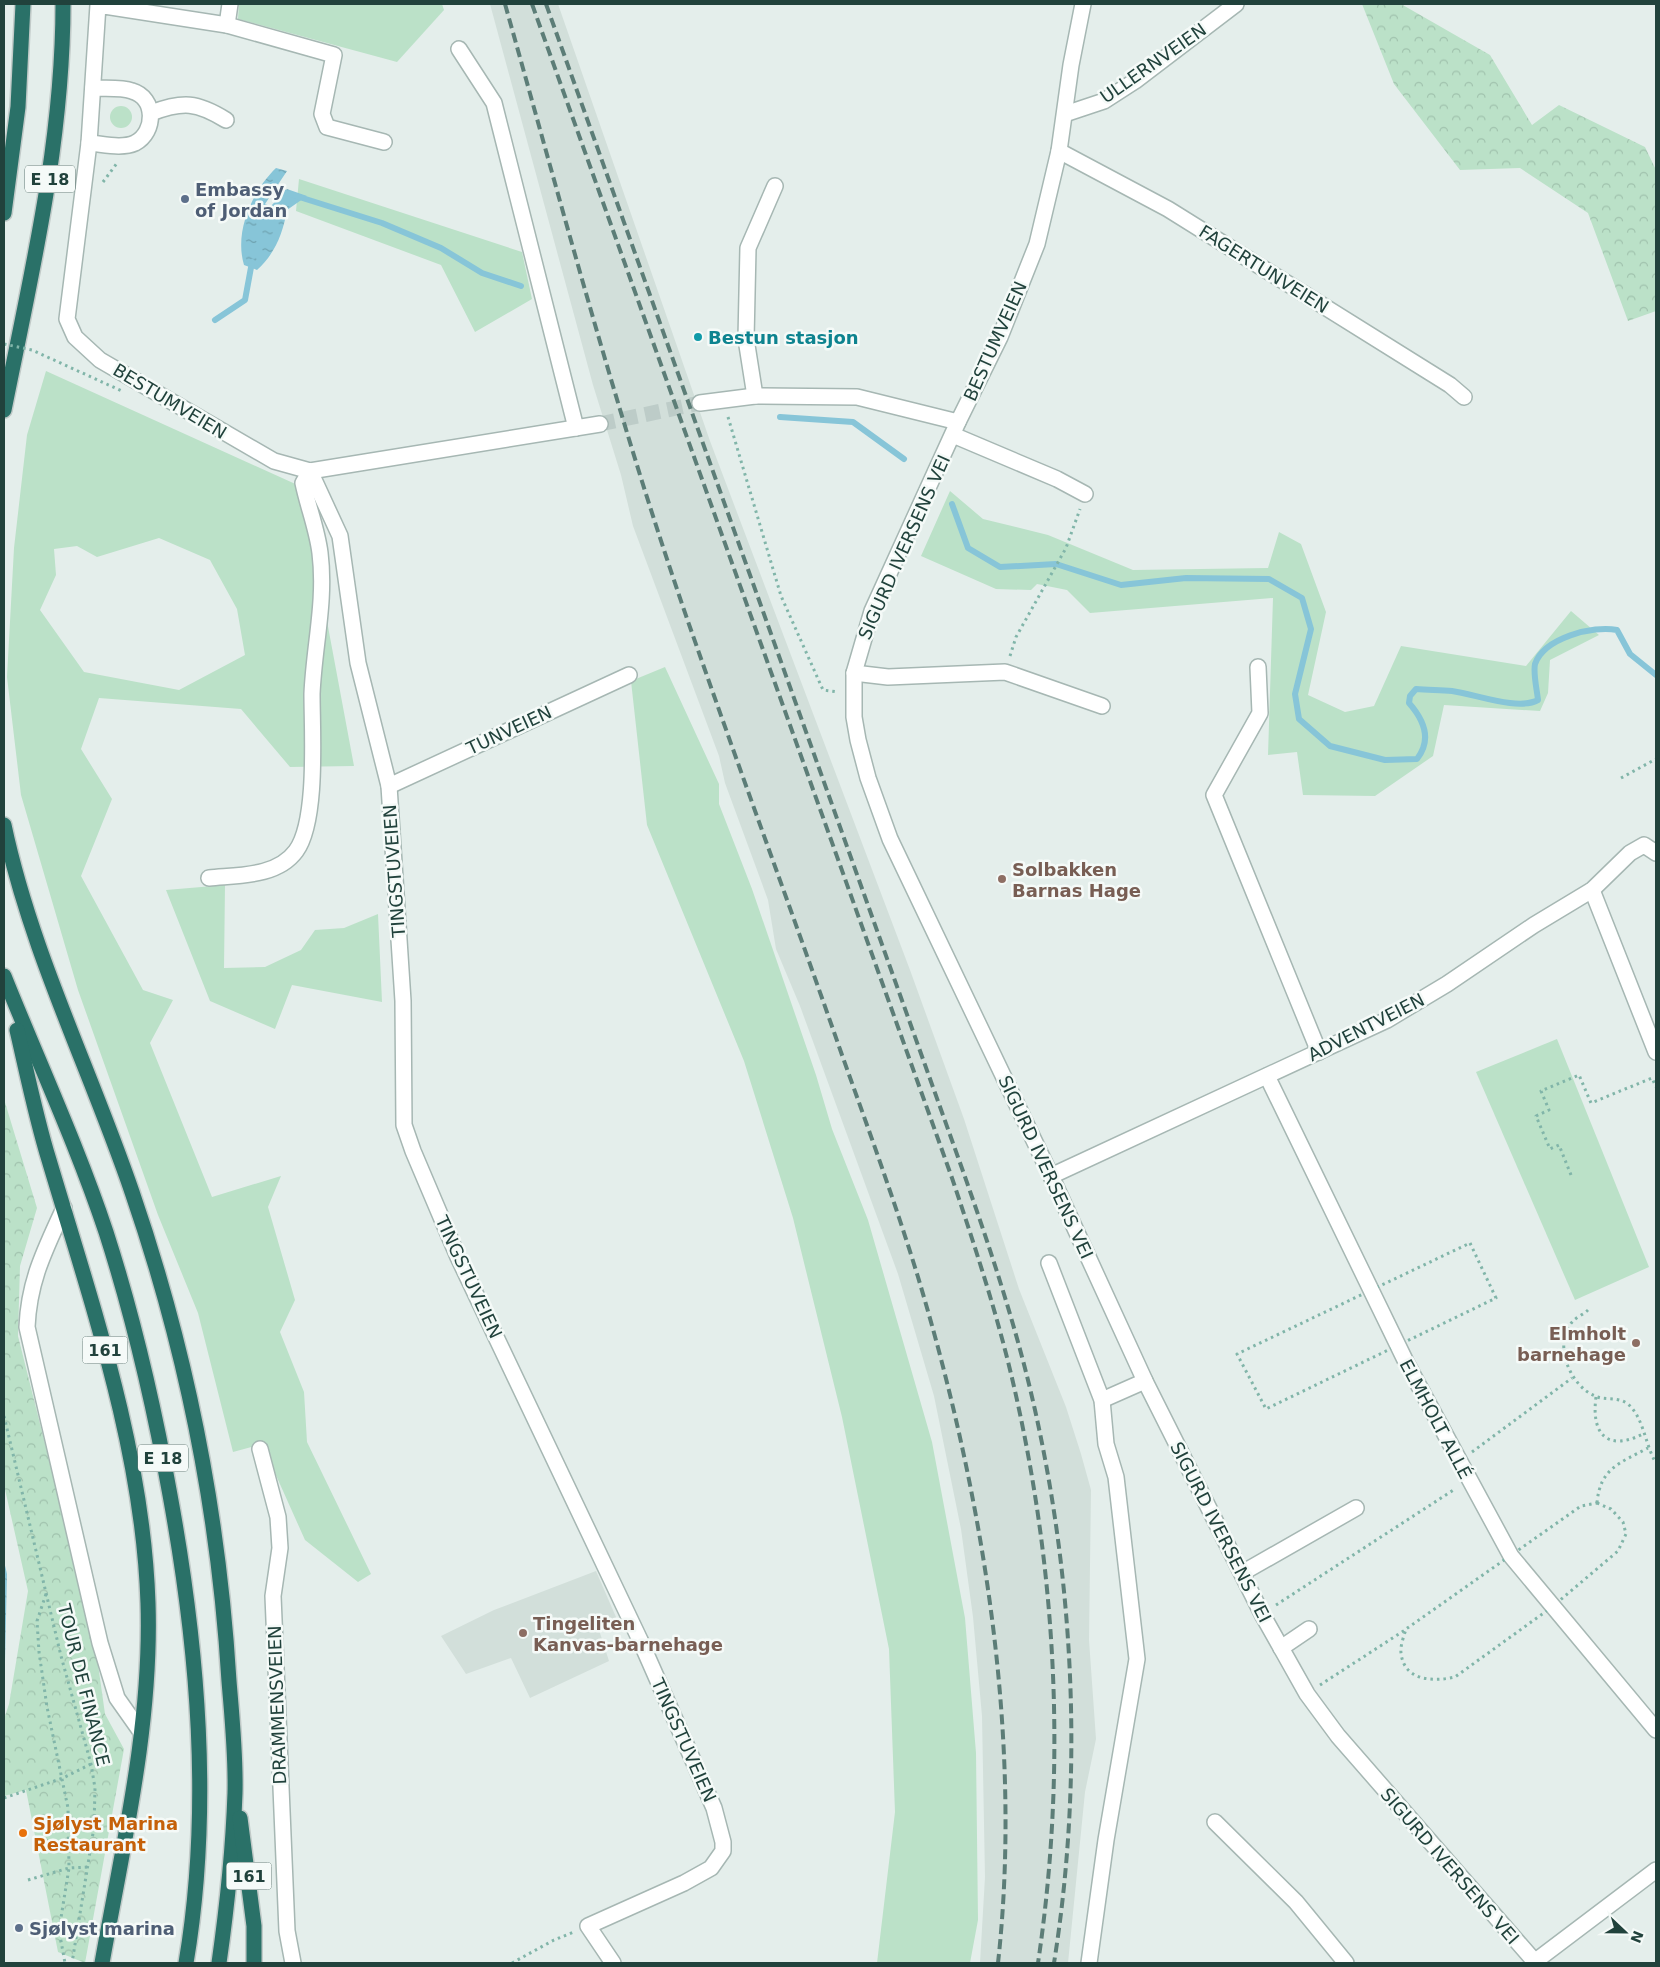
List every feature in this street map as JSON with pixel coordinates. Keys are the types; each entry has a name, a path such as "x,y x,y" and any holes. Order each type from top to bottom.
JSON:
{"highway":[{"name":"E 18","path":"4,213 18,108 23,4"},
{"name":"E 18","path":"4,410 48,190 58,113 63,4"},
{"name":"E 18","path":"4,825 16,880 30,924 132,1191 160,1283 179,1355 198,1444 217,1552 227,1646 235,1790 231,1863 219,1963"},
{"name":"E 18","path":"4,977 34,1053 74,1142 106,1232 144,1368 160,1435 184,1572 197,1722 198,1861 193,1922 186,1963"},
{"name":"161","path":"4,977 48,1158 84,1271 117,1397 140,1514 148,1603 147,1672 141,1732 102,1963"},
{"name":"161","path":"235,1790 248,1868 254,1926 254,1963"}],"street":[{"path":"227,25 230,4"},
{"name":"BESTUMVEIEN","path":"700,403 755,396 857,397 955,429 1000,337 1037,244 1059,150 1071,65 1083,4"},
{"name":"ULLERNVEIEN","path":"1065,114 1104,101 1236,4"},
{"path":"98,5 227,25 334,55 322,114 327,126 384,142"},
{"name":"BESTUMVEIEN","path":"98,5 89,143 67,319 75,337 100,360 274,461 310,471 600,424"},
{"path":"459,49 494,103 576,428"},
{"path":"89,143 126,145 135,143 148,131 151,113 144,99 132,90 93,88"},
{"path":"151,113 186,104 197,105 226,120"},
{"name":"FAGERTUNVEIEN","path":"1059,150 1168,209 1450,385 1464,397"},
{"path":"755,396 746,339 748,248 775,186"},
{"path":"955,429 1085,494"},
{"name":"SIGURD IVERSENS VEI","path":"955,429 872,611 854,673 854,718 868,778 890,839 1051,1176 1145,1381 1262,1614 1307,1694 1365,1769 1535,1963"},
{"path":"209,878 254,873 276,868 297,850 306,824 312,788 312,693 321,610 321,578 315,526 304,483 310,471"},
{"name":"TINGSTUVEIEN","path":"310,471 340,536 358,664 388,786 402,1001 404,1125 412,1152 458,1256 640,1640 714,1808 723,1833 723,1851 711,1868 684,1883 588,1926"},
{"path":"1258,667 1260,713 1214,795 1319,1052"},
{"path":"854,673 888,677 1005,672 1102,706"},
{"name":"TUNVEIEN","path":"388,786 629,675"},
{"name":"ADVENTVEIEN","path":"1051,1176 1387,1020 1447,984 1534,925 1592,890 1630,853 1644,845 1656,853"},
{"path":"1592,890 1656,1052"},
{"name":"ELMHOLT ALLÉ","path":"1267,1076 1406,1362 1468,1480 1511,1556 1656,1730"},
{"path":"64,1208 35,1272 28,1301 27,1327 100,1643 117,1698 141,1732"},
{"path":"1049,1263 1102,1400 1106,1444 1116,1477 1137,1659 1106,1840 1089,1963"},
{"path":"1102,1400 1145,1381"},
{"name":"DRAMMENSVEIEN","path":"260,1448 279,1525 280,1548 273,1596 287,1931 293,1963"},
{"path":"1242,1573 1356,1508"},
{"path":"1281,1648 1309,1629"},
{"path":"1215,1822 1296,1902 1346,1963"},
{"path":"1535,1963 1656,1870"},
{"path":"588,1926 613,1963"}],"path":[{"path":"101,188 112,168 124,157"},
{"path":"4,344 32,350 124,392"},
{"path":"723,400 781,596 824,690 853,694"},
{"path":"1005,672 1016,637 1066,548 1085,494"},
{"path":"1621,778 1656,759"},
{"path":"1571,1175 1559,1145 1550,1149 1536,1116 1549,1110 1541,1091 1579,1075 1591,1103 1652,1078 1656,1087"},
{"path":"1588,1310 1572,1322 1567,1331 1564,1345 1568,1368 1572,1378 1596,1397 1619,1400 1628,1404 1636,1414 1648,1448 1656,1463"},
{"path":"1459,1462 1572,1378"},
{"path":"1596,1397 1595,1423 1606,1437 1619,1442 1628,1442 1643,1434"},
{"name":"TOUR DE FINANCE","path":"4,1416 61,1656 91,1764 95,1788 96,1809 72,1963"},
{"path":"1597,1503 1598,1487 1606,1475 1615,1466 1648,1448"},
{"path":"1262,1614 1468,1480"},
{"path":"1332,1677 1406,1629 1581,1506 1597,1503 1611,1509 1623,1522 1626,1534 1618,1551 1552,1607 1455,1677 1436,1681 1416,1677 1404,1664 1400,1652 1406,1629"},
{"path":"46,1593 37,1621 39,1652 47,1707 68,1808 69,1868 59,1930 65,1963"},
{"path":"4,1798 63,1778 91,1764"},
{"path":"28,1880 69,1868 88,1867"},
{"path":"512,1963 554,1940 588,1926"}],"shaded area":[{"path":"490,4 558,4 710,441 910,970 964,1119 1019,1289 1066,1407 1081,1454 1091,1490 1089,1640 1096,1739 1085,1792 1068,1963 980,1963 985,1877 982,1716 973,1617 961,1529 934,1396 898,1274 800,1006 776,949 768,900 725,783 719,756 633,526 621,475 593,385"},
{"name":"Tingeliten Kanvas-barnehage","path":"596,1571 619,1624 599,1630 609,1661 530,1698 511,1658 466,1674 441,1636 494,1610"}],"green space":[{"path":"239,4 442,4 444,10 397,62 238,19"},
{"path":"1362,4 1401,4 1490,55 1532,125 1559,105 1645,147 1656,170 1656,311 1628,321 1588,213 1520,168 1460,170 1394,84"},
{"path":"121,106 129,109 132,117 129,125 121,128 113,125 110,117 113,109"},
{"path":"299,179 522,252 532,299 475,332 441,265 296,211"},
{"path":"46,371 302,487 354,766 290,767 241,709 99,698 81,749 112,799 81,876 143,990 173,1000 150,1043 212,1197 281,1176 268,1207 295,1300 280,1332 304,1392 307,1442 371,1574 358,1582 305,1540 262,1444 233,1452 198,1313 158,1215 78,990 21,795 7,677 14,548 27,435","holes":["159,538 210,560 237,609 245,655 179,690 84,672 40,610 56,575 54,549 77,546 97,557"]},
{"path":"950,491 983,519 1048,535 1133,570 1268,568 1279,532 1301,544 1326,612 1308,695 1345,712 1374,706 1401,646 1526,666 1571,611 1599,635 1550,660 1548,693 1540,711 1444,705 1433,756 1375,796 1303,795 1297,752 1268,755 1273,598 1090,613 1067,590 1037,584 1031,590 996,589 921,556"},
{"path":"665,667 719,784 719,804 752,889 816,1075 832,1129 868,1220 932,1442 965,1618 976,1753 978,1920 970,1963 877,1963 895,1812 889,1649 842,1417 793,1218 744,1061 647,825 631,681"},
{"path":"225,885 224,968 265,967 301,950 315,930 344,928 378,914 382,1002 292,985 275,1029 210,1001 166,890"},
{"path":"1557,1039 1649,1267 1575,1300 1476,1072"},
{"path":"4,1099 37,1208 20,1266 18,1336 95,1643 105,1714 124,1749 85,1963 58,1952 26,1790 4,1796 4,1719 9,1704 28,1591 4,1485"}],"water":[{"path":"276,168 287,171 265,204 271,206 287,189 307,196 287,210 277,243 269,257 257,270 244,265 241,239 243,226 259,188"},
{"path":"4,1561 7,1574 4,1705"}],"waterway":[{"path":"265,194 277,190 382,223 441,248 482,273 521,286"},
{"path":"215,320 245,300 252,262"},
{"path":"780,417 853,422 904,459"},
{"path":"952,504 968,548 1000,567 1056,564 1121,585 1186,578 1269,579 1302,598 1311,629 1295,694 1299,719 1330,746 1385,760 1417,759 1422,752 1425,737 1424,730 1419,716 1409,703 1410,696 1416,689 1452,691 1508,703 1530,703 1538,700 1535,664 1540,655 1548,647 1570,635 1595,630 1617,630 1630,654 1656,675"}],"tunnel":[{"path":"600,424 700,403"}],"railway":[{"path":"505,4 596,329 645,490 698,650 891,1193 918,1277 941,1360 961,1444 978,1530 992,1617 1001,1704 1005,1791 1004,1878 998,1963"},
{"path":"532,4 952,1178 1006,1353 1027,1450 1039,1523 1048,1596 1053,1669 1054,1743 1052,1816 1047,1890 1038,1963"},
{"path":"546,4 964,1174 1003,1290 1028,1380 1048,1478 1059,1547 1066,1616 1070,1686 1071,1756 1069,1825 1054,1963"}],"place":[{"name":"Embassy of Jordan","path":"185,199"},
{"name":"Bestun stasjon","path":"698,337"},
{"name":"Solbakken Barnas Hage","path":"1002,879"},
{"name":"Elmholt barnehage","path":"1636,1343"},
{"name":"Tingeliten Kanvas-barnehage","path":"523,1633"},
{"name":"Sjølyst Marina Restaurant","path":"23,1833"},
{"name":"Sjølyst marina","path":"19,1928"}]}
